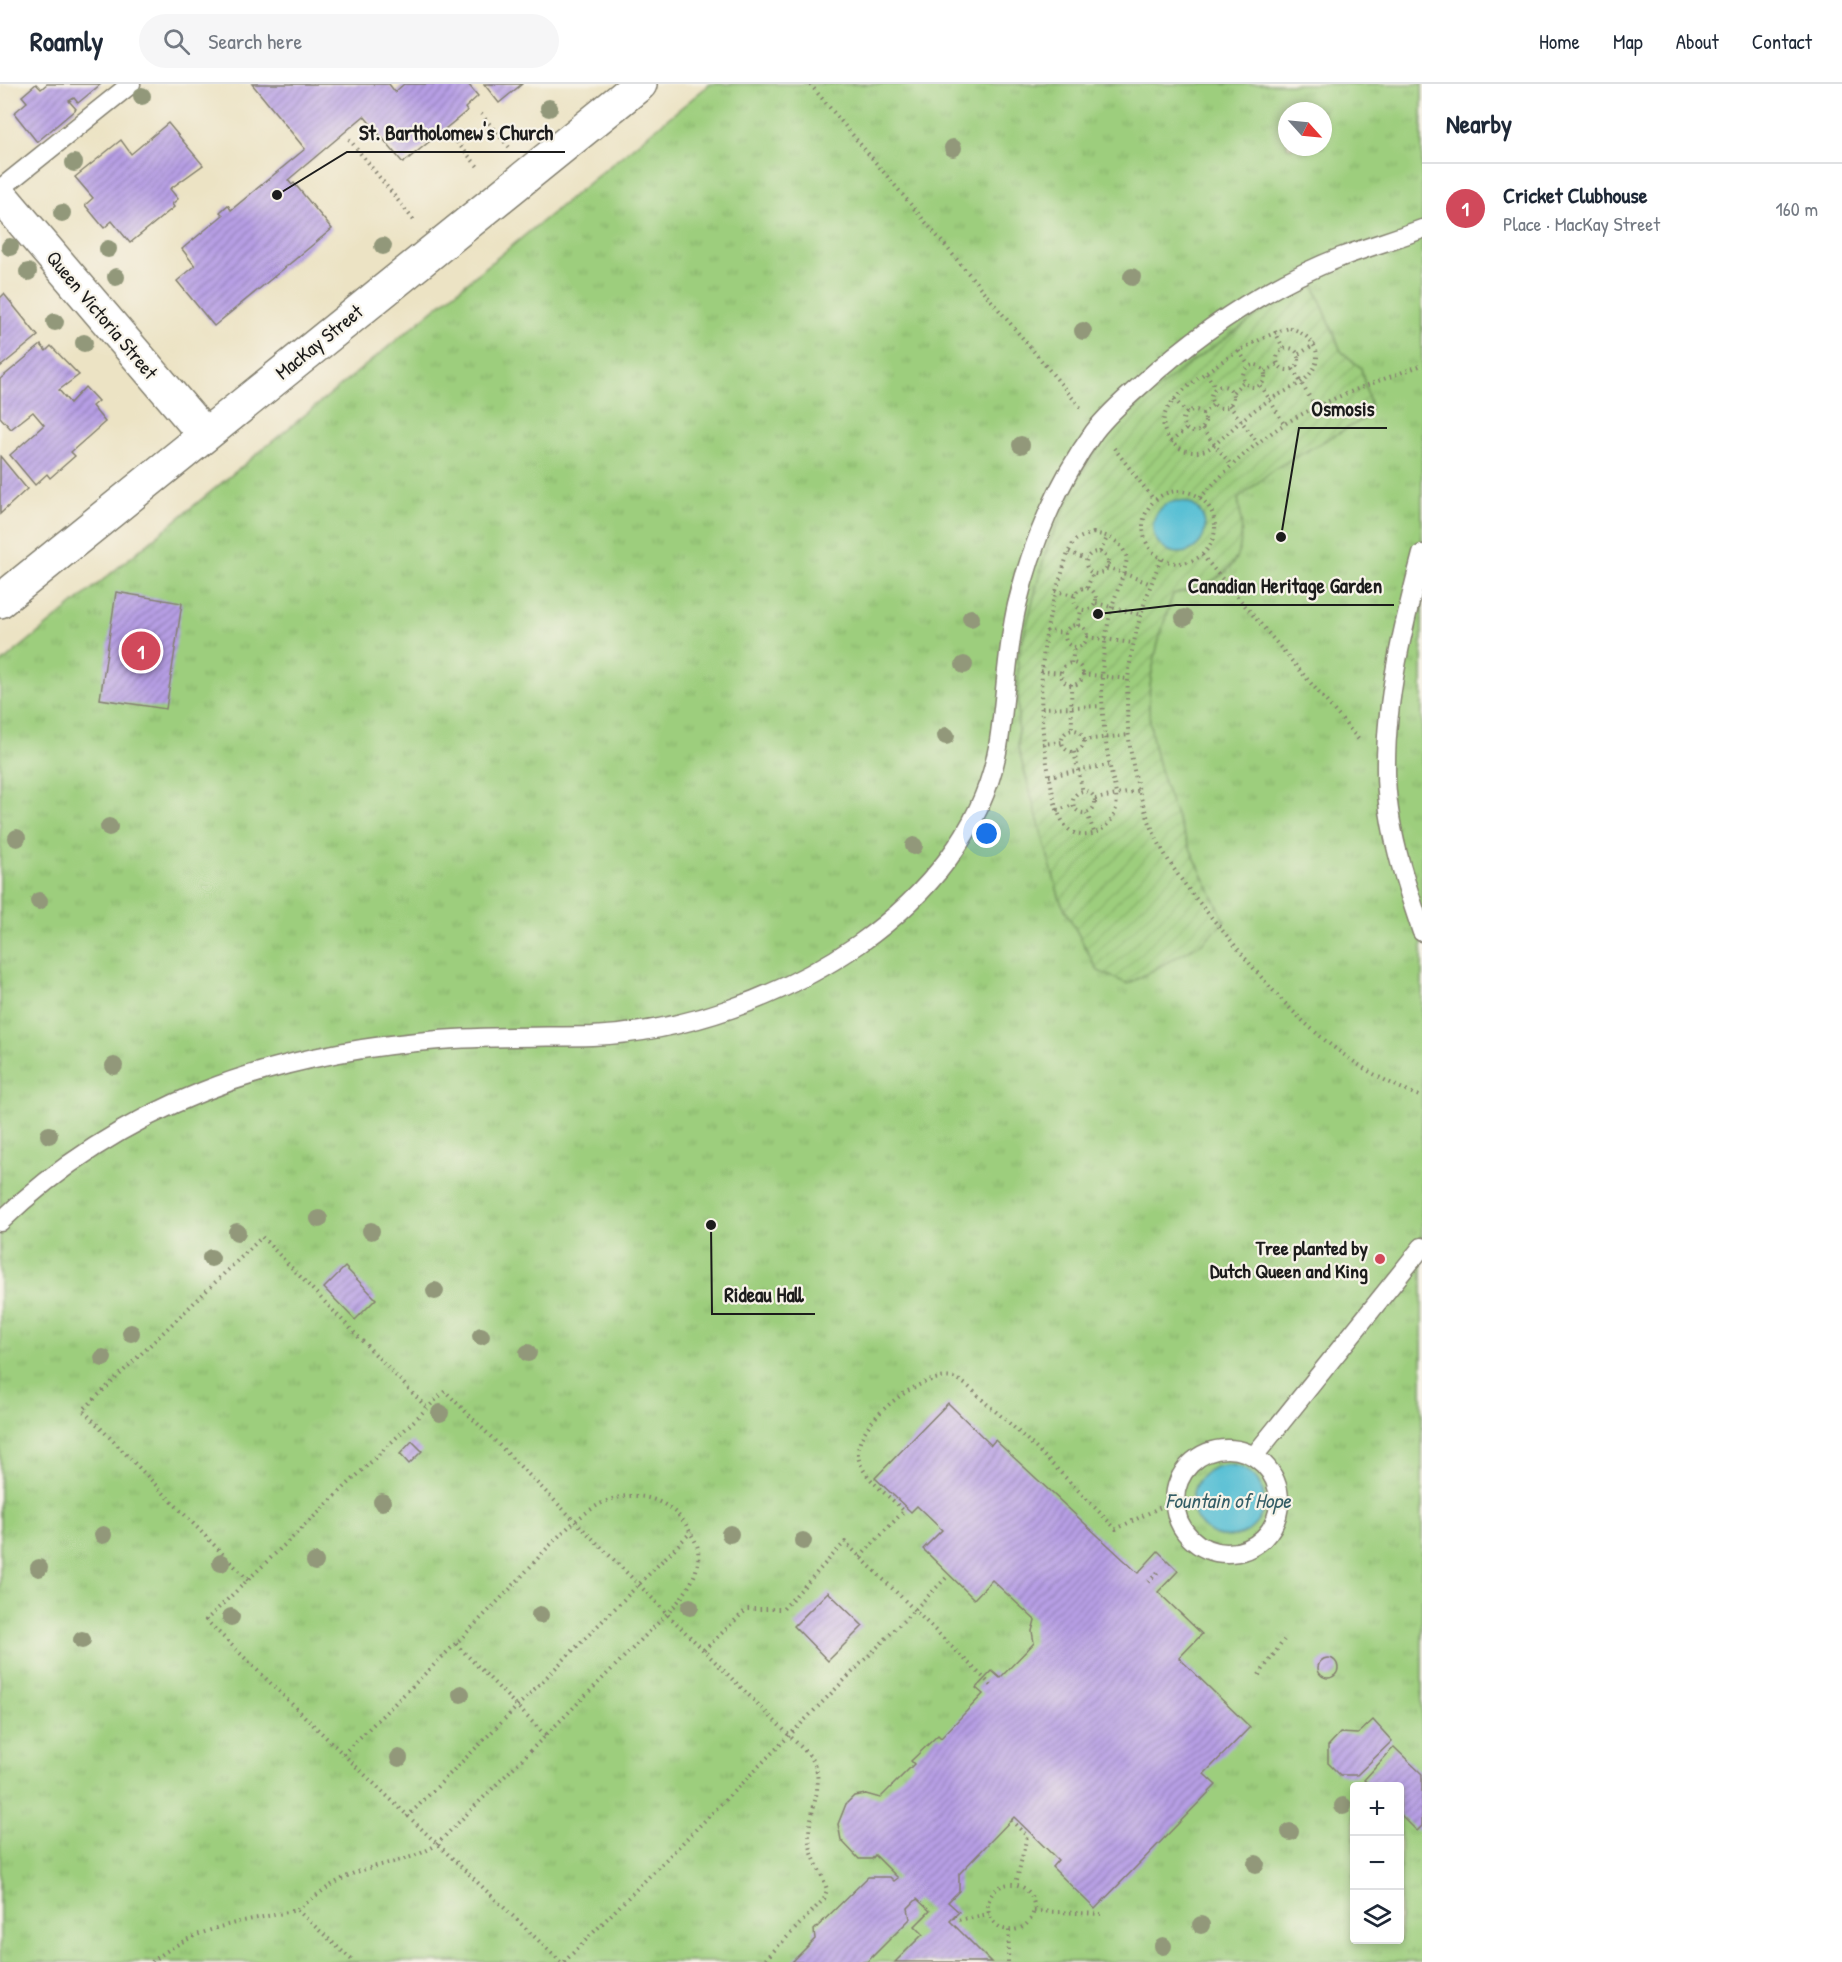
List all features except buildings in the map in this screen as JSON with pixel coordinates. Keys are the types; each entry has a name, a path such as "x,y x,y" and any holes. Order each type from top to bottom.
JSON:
{"street":[{"name":"MacKay Street","path":"0,602 640,84"},
{"name":"Queen Victoria Street","path":"0,195 204,435"}],"lane":[{"path":"0,189 130,84"},
{"path":"0,1222 63,1167 151,1113 196,1092 307,1060 386,1045 478,1037 595,1036 661,1027 761,998 809,975 858,945 899,913 928,884 974,821 988,784 997,749 1008,656 1023,584 1052,504 1072,465 1098,427 1176,353 1247,304 1340,258 1422,229"},
{"path":"1422,554 1393,691 1386,772 1400,858 1422,932"},
{"path":"1254,1456 1422,1247"},
{"path":"1218,1449 1237,1449 1254,1456 1268,1467 1276,1484 1279,1501 1276,1519 1267,1534 1253,1546 1236,1552 1217,1552 1200,1546 1186,1534 1178,1518 1174,1500 1178,1482 1188,1467 1202,1455 1218,1449"}],"path":[{"path":"810,84 1098,427 1154,500"},
{"path":"481,114 512,150"},
{"path":"449,133 483,174"},
{"path":"349,139 418,226"},
{"path":"1290,328 1304,332 1315,344 1317,356 1313,370 1301,382 1241,420 1214,445 1202,452 1185,452 1171,442 1164,430 1164,415 1174,399 1206,373 1275,331 1290,328"},
{"path":"1275,331 1284,348"},
{"path":"1299,354 1315,344"},
{"path":"1284,348 1292,348 1299,354 1299,362 1293,369 1285,369 1278,364 1277,355 1284,348"},
{"path":"1239,351 1249,366"},
{"path":"1265,371 1278,364"},
{"path":"1233,392 1226,386 1216,388 1211,393 1214,404 1219,408 1233,401 1233,392 1244,381 1244,372 1249,366 1258,365 1265,371 1265,380 1261,385 1251,387 1244,381"},
{"path":"1200,498 1258,443 1284,424 1316,408 1422,365"},
{"path":"1293,369 1316,408"},
{"path":"1206,373 1216,388"},
{"path":"1261,385 1284,424"},
{"path":"1174,399 1187,413"},
{"path":"1202,414 1214,404"},
{"path":"1229,405 1258,443"},
{"path":"1197,411 1202,414 1205,425 1199,432 1190,432 1186,429 1183,418 1187,413 1197,411"},
{"path":"1171,442 1186,429"},
{"path":"1202,429 1232,466"},
{"path":"1177,491 1189,492 1200,498 1211,510 1216,526 1212,542 1202,555 1190,562 1175,564 1161,560 1152,553 1143,532 1147,509 1154,500 1177,491"},
{"path":"1093,533 1108,536 1122,545 1127,558 1112,607 1105,639 1101,676 1104,738 1116,795 1115,811 1108,826 1095,835 1080,834 1064,825 1057,810 1042,744 1041,671 1055,591 1069,552 1077,539 1093,533"},
{"path":"1100,552 1108,536"},
{"path":"1069,552 1086,559"},
{"path":"1091,552 1100,552 1107,558 1107,567 1101,573 1093,573 1086,568 1086,559 1091,552"},
{"path":"1202,555 1386,772"},
{"path":"1161,560 1141,615 1133,644 1128,679 1129,735 1138,790 1152,828 1171,864 1272,990 1319,1037 1342,1056 1382,1081 1422,1097"},
{"path":"1107,567 1152,584"},
{"path":"1087,588 1093,573"},
{"path":"1074,595 1080,589 1087,588 1095,594 1096,603"},
{"path":"1055,591 1074,595"},
{"path":"1074,595 1075,604 1081,610"},
{"path":"1096,603 1141,615"},
{"path":"1081,610 1090,609 1096,603"},
{"path":"1078,626 1081,610"},
{"path":"1071,626 1078,626 1087,632 1087,637 1081,647 1074,647 1066,641 1066,633 1071,626"},
{"path":"1047,632 1066,633"},
{"path":"1087,637 1133,644"},
{"path":"1072,663 1074,647"},
{"path":"1072,663 1082,669 1083,678 1077,684 1068,685 1061,678 1061,673 1066,664 1072,663"},
{"path":"1041,671 1061,673"},
{"path":"1082,674 1128,679"},
{"path":"1071,684 1072,730"},
{"path":"1042,708 1102,706"},
{"path":"1068,730 1072,730 1077,730 1083,736 1084,745 1078,752 1069,752 1062,742 1062,737 1068,730"},
{"path":"1083,740 1129,735"},
{"path":"1042,744 1062,742"},
{"path":"1074,752 1083,792"},
{"path":"1049,776 1109,765"},
{"path":"1095,799 1138,790"},
{"path":"1083,792 1088,792 1095,799 1095,806 1087,813 1080,813 1074,805 1073,798 1083,792"},
{"path":"1057,810 1074,805"},
{"path":"1087,813 1095,835"},
{"path":"248,1580 83,1410 262,1237 427,1408"},
{"path":"860,1557 904,1511 867,1473 859,1460 858,1446 862,1434 872,1420 919,1383 934,1378 956,1379 1024,1435 1116,1529 1174,1500"},
{"path":"763,1962 824,1899 827,1890 813,1859 809,1836 818,1786 817,1767 790,1736 445,1390 206,1620 436,1845 562,1962 790,1736 949,1575"},
{"path":"152,1962 176,1945 206,1930 238,1920 297,1910 321,1891 353,1874 417,1857 436,1845 683,1597 696,1565 698,1550 683,1518 671,1507 645,1497 628,1495 599,1504 575,1522 456,1644 343,1754"},
{"path":"407,1817 691,1532"},
{"path":"704,1650 747,1609 783,1609 845,1542 992,1686"},
{"path":"1148,1582 1160,1570"},
{"path":"1259,1675 1284,1640"},
{"path":"456,1644 546,1736"},
{"path":"1011,1820 1027,1836 1016,1884"},
{"path":"1016,1884 1027,1889 1033,1899 1034,1911 1029,1922 1020,1928 1009,1930 997,1925 989,1914 990,1898 1000,1886 1016,1884"},
{"path":"297,1910 354,1962"},
{"path":"1034,1911 1101,1914"},
{"path":"954,1917 958,1920 989,1914"},
{"path":"1008,1962 1009,1930"}],"green space":[{"path":"710,84 1422,84 1422,1962 0,1962 0,664"},
{"path":"1314,285 1341,351 1361,368 1371,408 1362,420 1274,469 1238,499 1241,537 1232,565 1209,583 1173,594 1154,660 1149,701 1151,728 1156,756 1175,814 1225,921 1202,943 1128,984 1098,971 1060,900 1018,748 1018,657 1047,547 1081,472 1114,427 1178,372 1268,308"}],"water":[{"path":"1179,501 1189,503 1197,509 1203,517 1205,527 1203,537 1197,545 1189,551 1179,553 1169,551 1161,545 1155,537 1153,527 1155,517 1161,509 1169,503"},
{"name":"Fountain of Hope","path":"1235,1465 1254,1475 1262,1487 1264,1501 1262,1515 1254,1527 1242,1535 1221,1537 1202,1527 1194,1515 1192,1494 1202,1475 1214,1467"}],"place":[{"name":"St. Bartholomew's Church","path":"277,195"},
{"name":"Osmosis","path":"1281,537"},
{"name":"Canadian Heritage Garden","path":"1098,614"},
{"name":"Cricket Clubhouse","path":"141,651"},
{"name":"Rideau Hall","path":"711,1225"},
{"name":"Tree planted by Dutch Queen and King","path":"1380,1259"}]}
